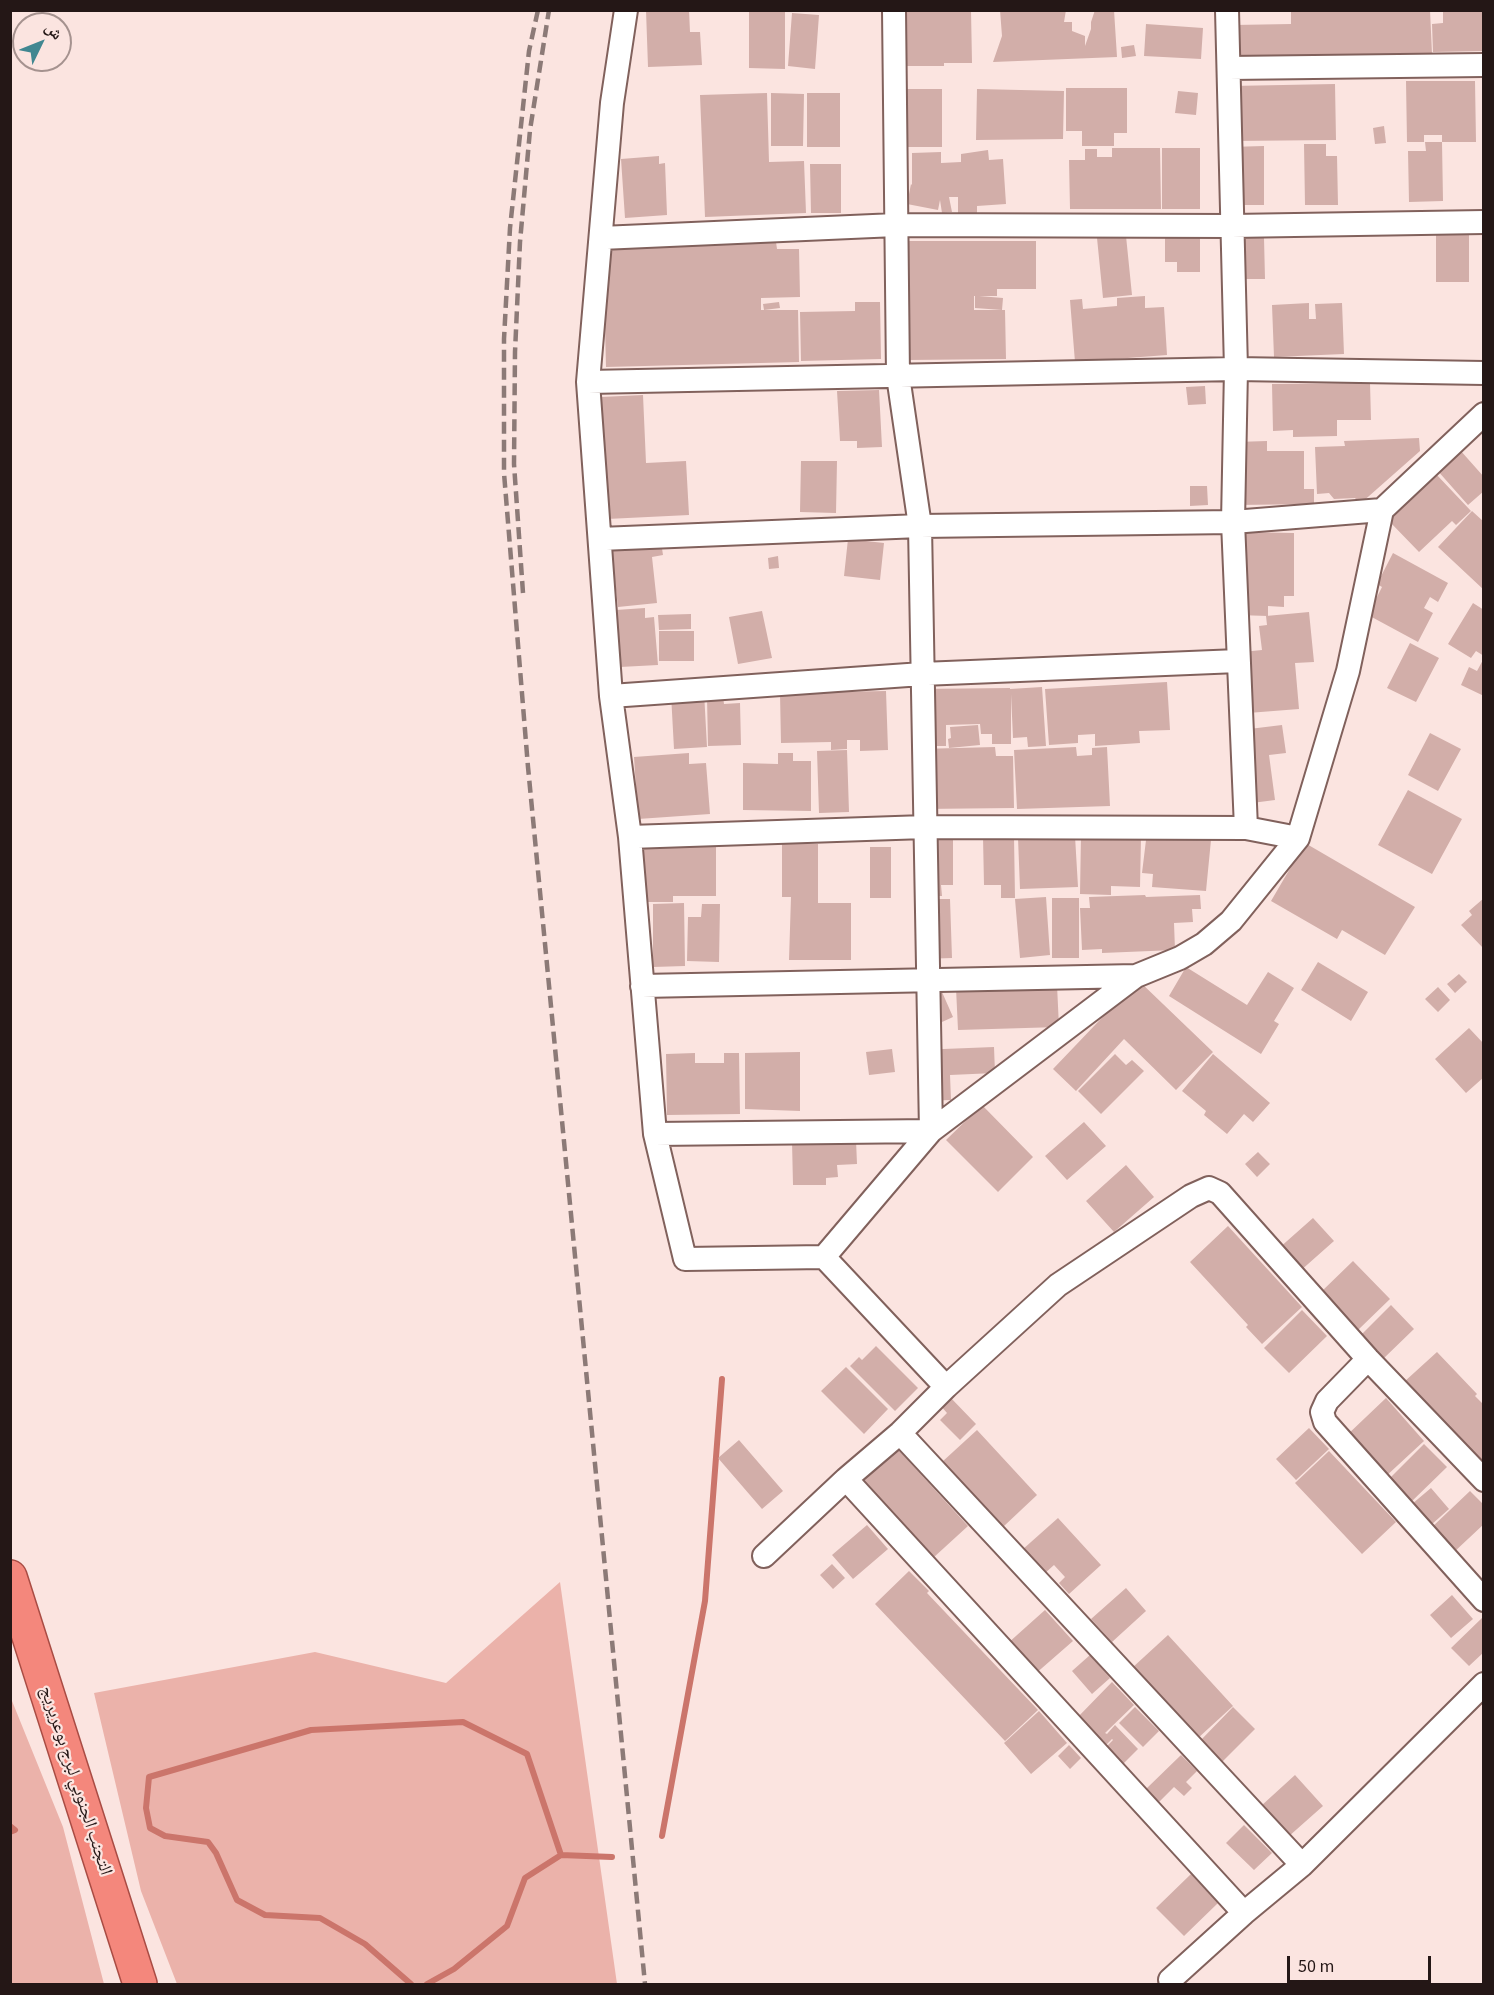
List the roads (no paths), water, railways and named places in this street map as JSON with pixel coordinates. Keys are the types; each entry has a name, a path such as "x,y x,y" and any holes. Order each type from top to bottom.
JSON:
{"highway":[{"name":"التجنب الجنوبي لبرج بوعريريج","path":"10,1577 140,1984"}],"street":[{"path":"626,10 612,103 588,382 611,696 630,837 655,1134 685,1259 824,1257 946,1387"},
{"path":"894,10 898,376 920,526 931,1131"},
{"path":"1227,10 1236,369 1233,522 1246,828"},
{"path":"1228,68 1484,65"},
{"path":"601,238 896,225 1232,226 1484,222"},
{"path":"588,382 1236,369 1484,373"},
{"path":"824,1257 931,1131 1136,976 1180,958 1213,936 1231,921 1298,838 1348,671 1382,510 1484,414"},
{"path":"600,539 920,526 1233,522 1382,510"},
{"path":"611,696 922,674 1238,661"},
{"path":"630,837 926,827 1246,828 1298,838"},
{"path":"642,986 1136,976"},
{"path":"655,1134 931,1131"},
{"path":"764,1556 1058,1285 1191,1196 1209,1188 1220,1193 1368,1359 1484,1480"},
{"path":"1368,1359 1327,1401 1322,1412 1325,1422 1484,1600"},
{"path":"900,1433 1302,1865"},
{"path":"846,1479 1244,1913"},
{"path":"1170,1980 1244,1913 1302,1865 1484,1684"}],"waterway":[{"path":"662,1836 705,1601 722,1379"},
{"path":"411,1984 365,1944 320,1918 265,1915 237,1900 216,1853 208,1842 165,1836 150,1828 146,1808 149,1777 311,1730 463,1722 527,1754 561,1855 612,1857"},
{"path":"10,1826 15,1830 10,1832"},
{"path":"427,1984 454,1969 507,1926 525,1878 561,1855"}],"railway":[{"path":"538,10 529,51 510,228 504,339 504,473 528,767 645,1984"},
{"path":"523,593 514,464 515,352 520,242 530,130 549,10"}]}
